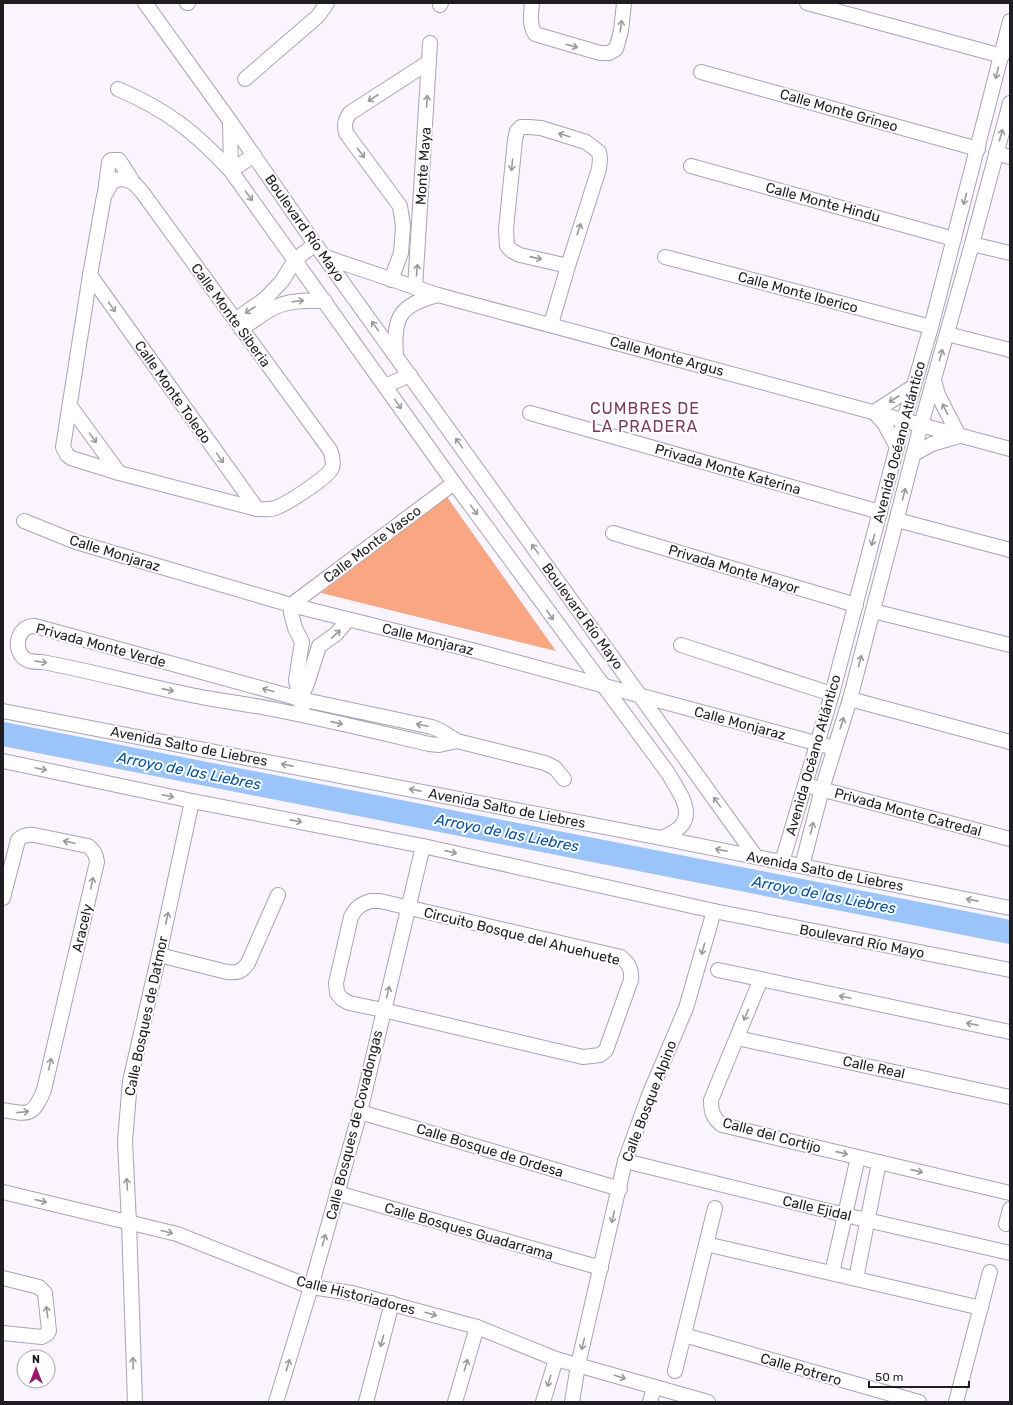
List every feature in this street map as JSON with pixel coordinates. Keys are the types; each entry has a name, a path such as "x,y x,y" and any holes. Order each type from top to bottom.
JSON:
{"street":[{"name":"Boulevard Río Mayo","path":"145,3 756,857"},
{"path":"244,79 318,16 327,3"},
{"path":"532,3 530,18 531,28 535,34 600,53 609,53 616,49 620,36 624,3"},
{"path":"807,3 1002,56"},
{"name":"Avenida Océano Atlántico","path":"782,862 832,694 904,420 931,327 1010,21"},
{"name":"Monte Maya","path":"415,288 430,43"},
{"path":"391,280 401,253 403,226 400,206 346,132 344,127 345,120 350,113 429,62"},
{"name":"Calle Monte Grineo","path":"701,72 978,149"},
{"name":"Boulevard Río Mayo","path":"118,89 144,100 168,114 212,150 232,171 454,483 668,774 684,802 686,810 684,820 680,828 672,834 661,838"},
{"name":"Avenida Océano Atlántico","path":"802,866 822,789 850,698 921,425 1010,103"},
{"path":"230,121 232,171"},
{"path":"551,324 598,169 600,159 599,152 586,142 541,128 521,128 517,131 515,140 506,229 507,246 512,251 520,255 568,266"},
{"path":"996,153 1010,157"},
{"path":"232,171 254,155"},
{"path":"104,196 109,162 111,160 119,160 133,182"},
{"name":"Calle Monte Hindu","path":"691,166 954,239"},
{"name":"Calle Monte Siberia","path":"122,178 133,182 238,324 332,455 332,467 329,472 320,480 276,508 257,510 119,474 71,458 64,452 63,447 104,196 111,184 116,180 122,178"},
{"path":"403,226 419,225"},
{"path":"238,324 274,291 282,281 294,260 316,244"},
{"path":"972,244 1010,253"},
{"name":"Calle Monte Iberico","path":"665,257 931,327"},
{"name":"Calle Monte Argus","path":"326,258 438,295 551,324 1010,449"},
{"name":"Calle Monte Toledo","path":"90,275 257,510"},
{"path":"396,355 396,325 403,312 412,303 438,295"},
{"path":"238,324 285,303 312,300 325,302"},
{"path":"947,334 1010,350"},
{"path":"385,386 410,375"},
{"path":"914,454 932,444 959,436 938,395 934,380"},
{"path":"897,447 884,423 874,412 914,386"},
{"path":"70,406 119,474"},
{"name":"Privada Monte Katerina","path":"530,413 880,512"},
{"name":"Calle Monte Vasco","path":"291,605 454,483"},
{"path":"897,520 1010,550"},
{"name":"Calle Monjaraz","path":"24,521 76,542 291,605 472,650 601,684 641,697 834,748"},
{"name":"Privada Monte Mayor","path":"613,533 856,605"},
{"path":"291,605 291,613 295,628 302,642 310,647 319,646 336,634 348,620"},
{"path":"873,611 1010,645"},
{"name":"Privada Monte Verde","path":"457,741 429,744 279,710 192,696 64,666 27,660 21,655 18,649 18,638 25,627 30,625 35,626 300,698 432,728 441,731 457,741 545,763 555,768 564,779"},
{"path":"302,642 296,680 300,698 311,718"},
{"path":"279,710 300,698 307,684 319,646"},
{"path":"681,646 832,694"},
{"path":"850,698 1010,742"},
{"name":"Avenida Salto de Liebres","path":"3,711 661,838 1010,908"},
{"path":"3,760 192,801 423,846 714,911"},
{"name":"Privada Monte Catredal","path":"805,785 1010,839"},
{"name":"Calle Bosques de Datmor","path":"135,1402 125,1141 127,1101 130,1081 160,955 192,801"},
{"name":"Aracely","path":"3,898 18,840 22,836 28,834 88,846 96,854 97,862 44,1090 39,1102 29,1112 22,1114 3,1110"},
{"name":"Calle Bosques de Covadongas","path":"276,1402 311,1287 360,1112 423,846"},
{"path":"160,955 227,972 237,973 243,970 248,963 278,895"},
{"name":"Circuito Bosque del Ahuehuete","path":"371,901 380,901 408,908 621,957 627,962 632,971 631,980 606,1050 600,1055 583,1057 349,1003 342,999 338,994 336,983 351,916 355,909 361,904 371,901"},
{"name":"Boulevard Río Mayo","path":"714,911 1010,970"},
{"name":"Calle Bosque Alpino","path":"572,1402 578,1365 620,1189 625,1161 649,1095 686,1008 714,911"},
{"path":"718,970 1010,1032"},
{"name":"Calle del Cortijo","path":"761,979 711,1100 711,1112 716,1120 722,1125 1010,1193"},
{"name":"Calle Real","path":"737,1038 1010,1097"},
{"name":"Calle Bosque de Ordesa","path":"360,1112 620,1189"},
{"path":"832,1273 858,1157"},
{"name":"Calle Ejidal","path":"625,1161 845,1215 1010,1253"},
{"path":"856,1279 880,1162"},
{"name":"Calle Historiadores","path":"3,1192 177,1234 311,1287 352,1293 477,1327 556,1359 708,1402"},
{"name":"Calle Bosques Guadarrama","path":"337,1193 601,1268"},
{"path":"675,1371 715,1208"},
{"path":"1006,1224 1010,1209"},
{"path":"706,1244 980,1308"},
{"path":"956,1402 990,1272"},
{"path":"3,1278 39,1287 42,1290 44,1294 49,1331 42,1337 3,1333"},
{"path":"366,1402 392,1303"},
{"path":"455,1402 477,1327"},
{"name":"Calle Potrero","path":"684,1335 919,1402"},
{"path":"543,1402 556,1359"},
{"path":"650,1402 654,1387"}],"building":[{"path":"447,497 556,651 321,593"}],"waterway":[{"name":"Arroyo de las Liebres","path":"3,734 1010,932"}],"district":[{"name":"CUMBRES DE LA PRADERA","path":"645,417"}]}
